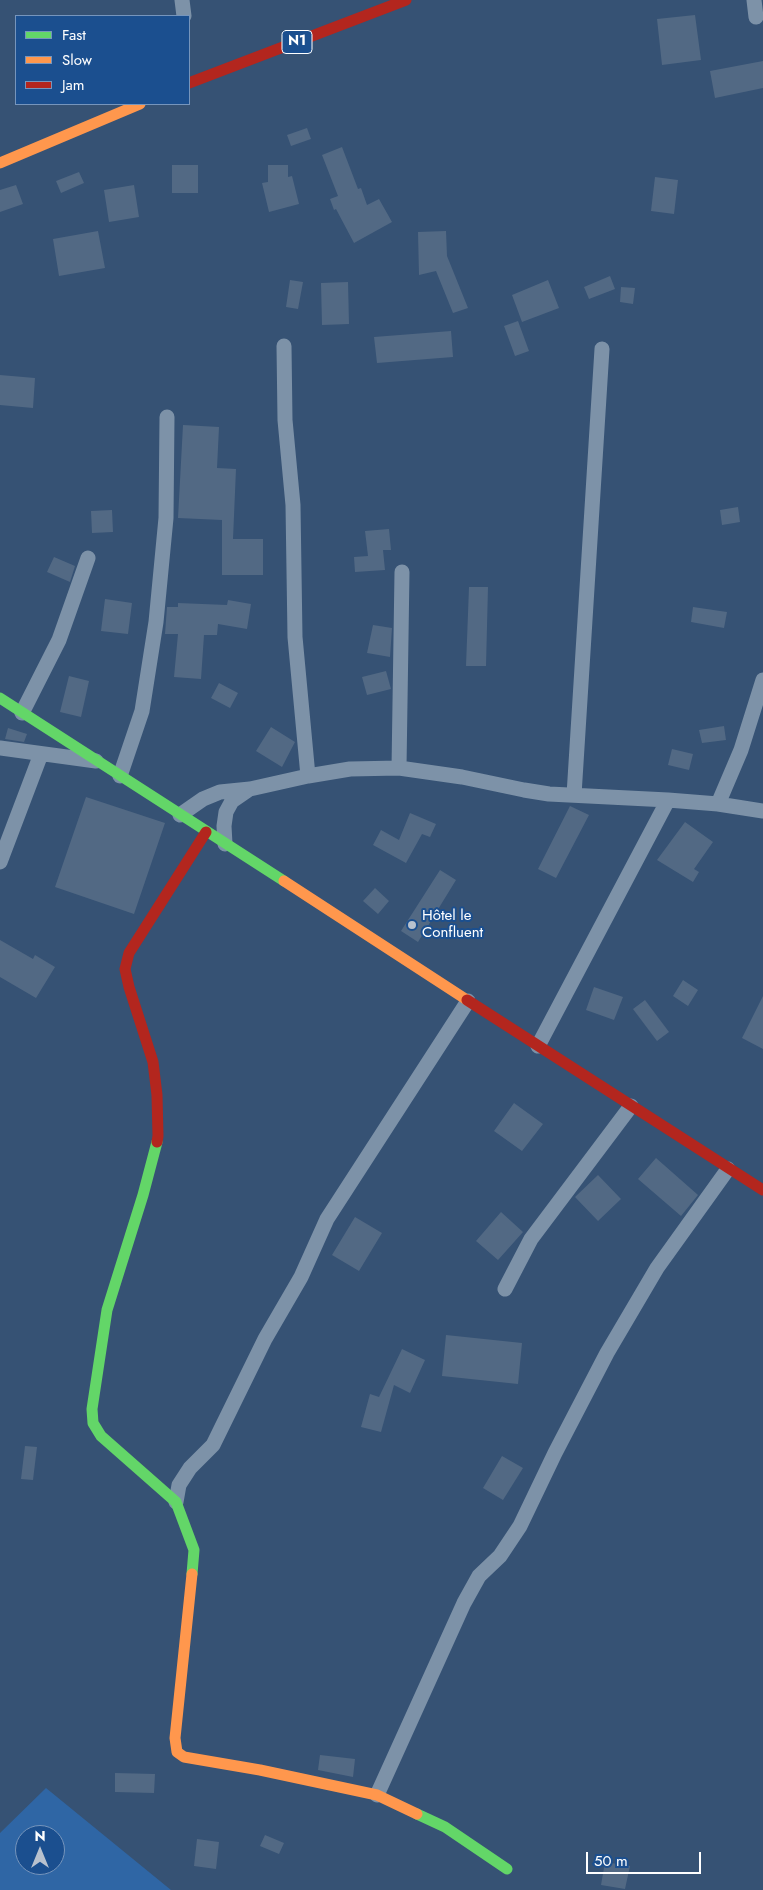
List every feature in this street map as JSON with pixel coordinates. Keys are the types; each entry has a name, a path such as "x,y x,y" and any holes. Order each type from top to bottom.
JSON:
{"main road":[{"name":"N1","path":"190,83 406,0"},
{"path":"0,163 138,105"},
{"path":"0,698 763,1190"},
{"path":"206,832 129,953 125,969 153,1062 157,1096 158,1136 143,1195 107,1310 92,1409 93,1423 101,1436 176,1502 186,1523 194,1550 175,1738 176,1752 184,1757 260,1770 378,1795 446,1827 507,1869"}],"street":[{"path":"182,0 184,15"},
{"path":"754,0 756,17"},
{"path":"284,346 285,420 293,505 295,638 308,776"},
{"path":"574,795 602,349"},
{"path":"120,776 142,711 156,622 166,518 167,417"},
{"path":"22,713 59,640 88,558"},
{"path":"399,768 402,572"},
{"path":"718,804 741,750 763,680"},
{"path":"0,748 97,762"},
{"path":"0,862 41,754"},
{"path":"180,815 203,799 220,792 250,789 350,769 399,768 462,777 524,790 718,804 763,811"},
{"path":"225,844 224,826 226,812 232,801 250,789"},
{"path":"538,1046 668,800"},
{"path":"176,1502 179,1485 190,1468 213,1445 266,1339 301,1277 327,1219 468,1001"},
{"path":"505,1289 531,1239 630,1106"},
{"path":"378,1795 467,1596 479,1576 500,1556 520,1526 555,1453 607,1353 652,1277 728,1169"}],"shaded area":[{"path":"46,1788 171,1890 0,1890 0,1833"}],"building":[{"path":"695,15 701,60 662,65 657,19"},
{"path":"763,61 763,88 715,98 710,71"},
{"path":"307,128 311,139 291,146 287,135"},
{"path":"342,147 358,189 361,188 367,205 379,199 392,222 354,243 336,209 334,210 330,199 338,196 322,155"},
{"path":"172,165 198,165 198,193 172,193"},
{"path":"268,165 288,165 288,177 292,176 299,204 269,212 262,183 268,182"},
{"path":"79,172 84,183 61,193 56,181"},
{"path":"655,177 678,180 674,214 651,211"},
{"path":"16,185 23,204 0,212 0,190"},
{"path":"134,185 139,217 109,222 104,190"},
{"path":"98,231 105,268 59,276 53,239"},
{"path":"446,231 447,256 468,308 453,313 436,271 419,275 418,232"},
{"path":"610,276 615,289 589,299 584,287"},
{"path":"290,280 303,282 298,309 286,307"},
{"path":"548,280 559,308 522,322 512,295"},
{"path":"348,282 349,324 322,325 321,283"},
{"path":"621,287 635,288 633,304 620,302"},
{"path":"518,321 529,351 515,356 504,326"},
{"path":"451,331 453,357 377,363 374,337"},
{"path":"0,375 35,378 33,408 0,405"},
{"path":"183,425 219,427 217,468 236,469 233,539 263,539 263,575 222,575 222,520 178,518"},
{"path":"738,507 740,522 722,525 720,510"},
{"path":"112,510 113,532 92,533 91,511"},
{"path":"389,529 391,550 383,550 385,570 355,572 354,557 368,556 365,531"},
{"path":"54,557 75,566 70,582 47,572"},
{"path":"469,587 488,587 486,666 466,666"},
{"path":"105,599 132,603 128,634 101,631"},
{"path":"228,600 251,604 247,629 218,624 217,635 204,635 201,679 174,677 178,634 165,634 167,607 178,607 178,603 227,605"},
{"path":"693,607 727,612 724,628 691,622"},
{"path":"373,625 392,628 390,657 367,653"},
{"path":"386,671 391,689 367,695 362,677"},
{"path":"69,676 89,681 81,717 60,712"},
{"path":"219,683 238,693 230,708 211,698"},
{"path":"724,726 726,740 702,743 699,730"},
{"path":"271,727 295,742 282,767 256,751"},
{"path":"8,728 27,734 24,742 5,739"},
{"path":"672,749 693,754 689,770 668,765"},
{"path":"86,797 165,823 134,914 55,887"},
{"path":"570,806 589,815 556,878 538,869"},
{"path":"410,813 436,824 430,837 422,834 406,863 373,845 381,830 399,840"},
{"path":"685,822 713,842 694,869 699,872 693,882 657,860"},
{"path":"440,870 456,880 418,942 401,931"},
{"path":"375,888 389,901 378,914 363,901"},
{"path":"0,940 33,959 35,955 55,967 36,998 0,977"},
{"path":"683,980 698,990 688,1006 673,996"},
{"path":"594,987 623,997 614,1020 586,1010"},
{"path":"763,996 763,1049 742,1038"},
{"path":"645,1000 669,1032 657,1041 633,1009"},
{"path":"514,1103 543,1124 522,1151 494,1131"},
{"path":"656,1158 698,1195 681,1216 638,1179"},
{"path":"598,1175 621,1199 598,1221 575,1197"},
{"path":"501,1212 523,1232 498,1260 476,1241"},
{"path":"355,1217 382,1233 359,1271 332,1255"},
{"path":"446,1335 522,1343 518,1384 442,1376"},
{"path":"402,1349 425,1360 410,1393 394,1385 381,1432 361,1427 370,1394 379,1397"},
{"path":"25,1446 37,1447 33,1480 21,1479"},
{"path":"502,1456 523,1468 503,1500 483,1488"},
{"path":"320,1755 355,1759 353,1777 318,1770"},
{"path":"115,1773 155,1774 154,1793 115,1792"},
{"path":"265,1835 284,1843 279,1854 260,1846"},
{"path":"197,1839 219,1842 216,1869 194,1866"},
{"path":"605,1862 630,1866 625,1889 601,1885"}],"traffic: fast":[{"path":"0,698 284,881"},
{"path":"157,1142 143,1195 107,1310 92,1409 93,1423 101,1436 176,1502 194,1550 192,1574"},
{"path":"417,1814 445,1827 507,1869"}],"traffic: slow":[{"path":"0,163 138,105"},
{"path":"284,881 467,1000"},
{"path":"192,1574 175,1738 177,1752 184,1757 260,1770 377,1795 417,1814"}],"traffic: jam":[{"path":"190,83 406,0"},
{"path":"157,1142 157,1095 153,1062 125,969 129,953 206,832"},
{"path":"467,1000 763,1190"}],"place":[{"name":"Hôtel le Confluent","path":"412,925"}]}
